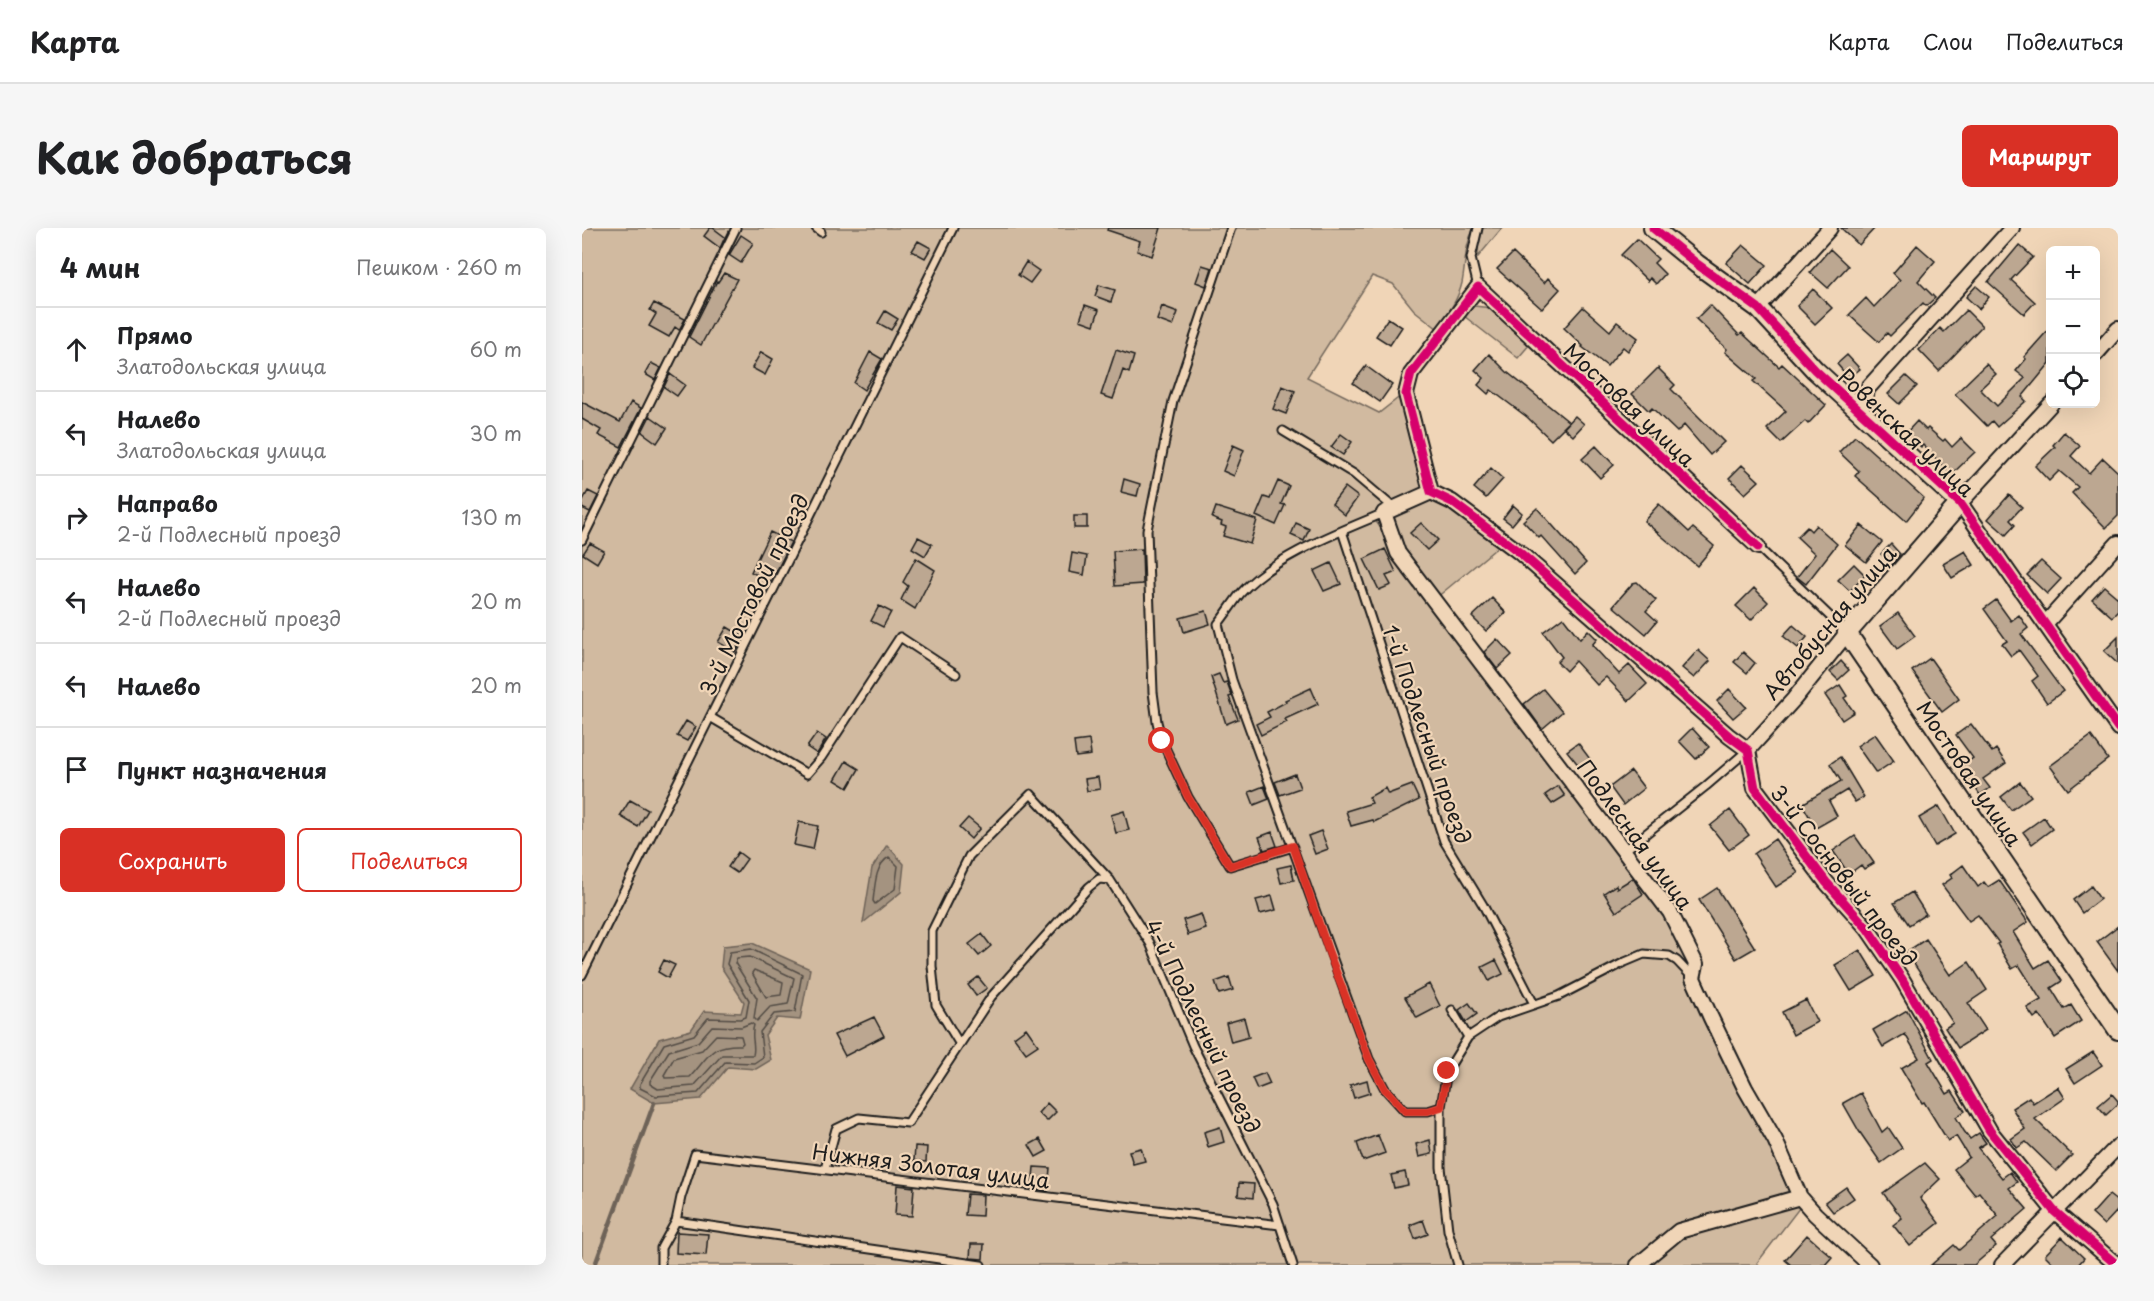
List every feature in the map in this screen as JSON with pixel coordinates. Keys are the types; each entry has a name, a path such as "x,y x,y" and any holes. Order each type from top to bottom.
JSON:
{"street":[{"name":"Ровенская улица","path":"1653,228 1697,264 1758,308 1815,370 1960,504 2118,728"},
{"path":"1758,308 1830,228"},
{"path":"1860,410 1868,388 2012,228"},
{"path":"1431,492 1406,394 1411,374 1478,287"},
{"name":"Мостовая улица","path":"1478,287 1758,548"},
{"path":"2100,349 2118,329"},
{"name":"Автобусная улица","path":"1748,750 1794,699 1847,633 2047,408"},
{"path":"1389,511 1431,492 1452,502 1519,552 1729,736 1748,750"},
{"name":"Подлесная улица","path":"1389,511 1398,554 1670,912 1696,964 1693,978 1745,1088 1775,1140 1800,1197 1870,1265"},
{"path":"2045,624 2118,543"},
{"name":"Мостовая улица","path":"1847,633 2118,1030"},
{"name":"3-й Сосновый проезд","path":"1748,750 1755,788 1826,882 1867,928 1902,979 1990,1131 2054,1211 2117,1265"},
{"path":"2002,1265 2118,1146"},
{"path":"1638,1265 1679,1231 1800,1197"}],"lane":[{"path":"582,540 736,228"},
{"name":"3-й Мостовой проезд","path":"582,975 953,228"},
{"path":"1231,228 1173,401 1147,530 1153,692 1162,741 1188,797 1230,866 1293,846"},
{"path":"1478,228 1471,258 1478,287"},
{"path":"1283,431 1354,474 1389,511 1341,531 1273,566 1241,593 1218,624 1232,680 1369,1059 1385,1089 1405,1111 1428,1111 1441,1107"},
{"name":"1-й Подлесный проезд","path":"1341,531 1444,841 1483,905 1534,1004"},
{"name":"Мостовая улица","path":"1758,548 1847,633"},
{"path":"710,717 807,774 821,758 900,637 956,674"},
{"name":"Автобусная улица","path":"1624,851 1748,750"},
{"name":"4-й Подлесный проезд","path":"959,1042 936,1005 932,966 932,931 969,856 1030,794 1110,880 1150,943 1193,1046 1273,1204 1293,1265"},
{"path":"825,1169 836,1129 859,1118 908,1123 959,1042 991,997 1089,887 1099,879 1110,880"},
{"path":"1458,1265 1448,1230 1442,1167 1441,1107 1447,1071 1468,1037 1498,1017 1559,996 1644,954 1669,956 1693,978"},
{"path":"1452,1010 1468,1037"},
{"name":"Нижняя Золотая улица","path":"661,1265 661,1248 676,1221 695,1154 1280,1225"},
{"path":"676,1221 981,1265"}],"shaded area":[{"path":"582,228 1474,228 1467,248 1460,289 1438,329 1414,310 1393,284 1372,276 1307,377 1379,413 1402,395 1423,488 1374,519 1674,924 1800,1207 1757,1263 1759,1265 582,1265"},
{"path":"1483,228 1502,228 1478,257 1478,247"},
{"path":"1474,306 1492,308 1530,344 1518,358 1464,316"},
{"path":"1436,498 1500,545 1436,598 1397,541 1393,525 1395,512 1425,499"}],"water":[{"path":"887,845 904,864 901,892 863,923 872,868"},
{"path":"752,943 810,969 800,1020 777,1018 765,1035 771,1060 756,1069 728,1067 701,1099 654,1103 630,1089 659,1039 691,1030 704,1011 741,1013 744,1002 721,967 723,946"}],"building":[{"path":"710,228 725,237 720,248 704,236"},
{"path":"1108,228 1161,228 1152,256 1137,251 1140,241 1107,230"},
{"path":"1841,228 1875,228 1859,245"},
{"path":"741,235 753,243 741,263 729,255"},
{"path":"1637,239 1658,259 1654,263 1665,274 1656,284 1650,278 1648,281 1621,255"},
{"path":"918,241 931,248 925,258 912,251"},
{"path":"1743,245 1767,265 1750,284 1726,263"},
{"path":"1917,245 1935,261 1918,281 1935,298 1926,306 1923,303 1890,336 1887,333 1879,342 1849,315 1866,298 1874,307 1900,280 1893,273"},
{"path":"2019,245 2033,257 2011,280 2035,302 2024,314 1988,282"},
{"path":"1830,249 1848,266 1828,288 1810,272"},
{"path":"1513,253 1544,283 1548,278 1560,289 1542,309 1497,269"},
{"path":"1026,262 1039,271 1030,283 1018,275"},
{"path":"1202,265 1212,268 1206,286 1196,282"},
{"path":"724,273 737,279 701,345 689,337 717,281"},
{"path":"1099,285 1115,290 1111,302 1095,296"},
{"path":"1976,286 1989,297 1979,309 1966,297"},
{"path":"1813,289 1832,308 1815,324 1797,306"},
{"path":"654,303 685,319 679,330 675,327 669,337 649,326 656,314 650,310"},
{"path":"1085,305 1099,310 1094,325 1080,320"},
{"path":"1710,305 1739,335 1742,333 1779,367 1782,364 1826,405 1808,424 1805,421 1781,443 1767,429 1786,411 1753,381 1756,379 1725,352 1727,349 1696,319"},
{"path":"1162,306 1178,312 1173,326 1157,320"},
{"path":"1583,307 1610,331 1617,322 1638,338 1628,351 1623,347 1607,366 1582,347 1564,328"},
{"path":"1966,310 1982,326 1939,371 1919,350 1940,328 1944,332"},
{"path":"885,311 898,319 891,330 878,323"},
{"path":"1388,318 1402,327 1390,345 1376,336"},
{"path":"2046,332 2046,368 2022,397 2026,401 1997,427 1992,421 1987,426 1955,394 1986,364 1996,374 1980,389 1997,406 2025,378 2016,371 2026,359 2024,357"},
{"path":"1116,350 1134,356 1129,373 1123,370 1113,399 1101,395"},
{"path":"761,352 773,359 765,375 752,368"},
{"path":"870,352 882,359 864,390 854,383"},
{"path":"1489,354 1507,372 1569,422 1551,440 1527,417 1491,390 1488,394 1478,385 1484,378 1475,370"},
{"path":"1847,355 1860,369 1849,378 1837,364"},
{"path":"651,363 661,368 655,380 645,374"},
{"path":"1366,366 1392,385 1380,402 1353,383"},
{"path":"1658,368 1675,385 1671,389 1724,442 1710,455 1684,425 1677,432 1652,408 1649,411 1632,394"},
{"path":"670,374 685,385 677,396 664,387"},
{"path":"1906,376 1917,386 1899,404 1888,394"},
{"path":"1282,386 1295,391 1286,414 1273,409"},
{"path":"582,402 620,422 631,402 641,408 621,447 598,435 601,430 582,419"},
{"path":"650,416 667,428 657,443 642,432"},
{"path":"1575,416 1584,424 1573,436 1564,428"},
{"path":"1917,421 1943,441 1945,439 1952,447 1961,438 1975,452 1951,475 1923,445 1921,447 1906,433"},
{"path":"2064,432 2080,446 2071,456 2089,473 2103,458 2118,472 2118,516 2106,528 2072,493 2078,487 2059,471 2049,481 2035,466 2055,447 2053,445"},
{"path":"1341,434 1352,442 1343,455 1331,447"},
{"path":"1855,436 1924,498 1906,521 1855,476 1859,471 1839,452"},
{"path":"1233,445 1244,450 1234,476 1223,471"},
{"path":"1596,446 1614,465 1600,478 1582,459"},
{"path":"1742,465 1759,481 1745,494 1729,478"},
{"path":"1491,468 1503,479 1486,498 1474,488"},
{"path":"1124,479 1140,484 1137,496 1121,492"},
{"path":"1278,481 1289,486 1281,504 1285,505 1276,525 1256,516 1264,497 1270,499"},
{"path":"1345,487 1358,497 1345,515 1332,504"},
{"path":"588,491 598,496 590,512 582,508 582,502"},
{"path":"2009,495 2022,507 2010,520 2015,525 2006,535 1988,519"},
{"path":"1659,504 1689,532 1693,528 1714,546 1697,566 1644,521"},
{"path":"1513,505 1522,513 1512,525 1503,518"},
{"path":"1216,507 1257,520 1250,544 1223,536 1226,527 1221,525 1222,522 1212,518"},
{"path":"1537,508 1586,563 1575,574 1541,536 1539,538 1523,521"},
{"path":"1074,516 1087,516 1087,528 1074,528"},
{"path":"1296,523 1309,529 1304,541 1291,535"},
{"path":"1421,523 1438,540 1427,550 1410,533"},
{"path":"1816,525 1837,544 1806,584 1797,577 1815,554 1797,537 1807,527 1811,531"},
{"path":"1861,525 1882,542 1866,562 1845,545"},
{"path":"770,532 791,542 771,582 751,572"},
{"path":"918,537 932,544 925,556 912,548"},
{"path":"590,543 604,551 597,563 583,554"},
{"path":"1891,544 1900,554 1892,565 1881,554"},
{"path":"1142,549 1143,584 1115,586 1113,551"},
{"path":"1385,549 1396,572 1386,576 1391,585 1379,590 1364,559"},
{"path":"1965,551 1974,565 1952,578 1943,564"},
{"path":"1072,553 1087,556 1084,575 1069,572"},
{"path":"916,558 935,570 915,609 901,600 908,586 903,582"},
{"path":"2041,561 2061,579 2047,594 2027,575"},
{"path":"1331,563 1341,584 1324,591 1314,571"},
{"path":"1854,564 1865,575 1850,591 1838,580"},
{"path":"1637,582 1656,600 1646,611 1657,621 1646,634 1613,606 1633,583"},
{"path":"2104,586 2118,598 2118,611 2112,617 2092,599"},
{"path":"1754,588 1768,602 1751,620 1736,606"},
{"path":"1492,598 1506,613 1486,631 1472,617"},
{"path":"1996,600 2011,621 2019,615 2028,628 2021,634 2063,691 2047,703 2032,681 2038,676 2019,650 2011,656 2002,644 2007,641 1984,609"},
{"path":"879,606 891,612 883,627 871,621"},
{"path":"1206,611 1210,624 1184,632 1180,618"},
{"path":"1898,613 1915,636 1897,649 1880,626"},
{"path":"1563,617 1580,639 1588,630 1597,639 1592,645 1619,674 1629,665 1647,684 1629,701 1606,677 1597,685 1575,661 1566,671 1557,662 1562,657 1543,632"},
{"path":"1793,625 1807,637 1798,648 1783,636"},
{"path":"727,627 744,637 735,652 718,642"},
{"path":"2118,637 2118,664 2104,651"},
{"path":"1497,639 1512,655 1497,669 1484,652"},
{"path":"1698,650 1710,661 1694,678 1682,668"},
{"path":"1743,652 1755,663 1747,673 1734,662"},
{"path":"1930,658 1959,699 1942,712 1912,671"},
{"path":"1841,661 1849,670 1838,680 1830,672"},
{"path":"1219,674 1223,683 1227,682 1232,696 1229,697 1238,719 1226,724 1211,677"},
{"path":"1840,685 1847,696 1844,698 1854,712 1842,720 1825,695"},
{"path":"1311,688 1318,704 1285,719 1287,722 1261,735 1256,724 1270,717 1267,712 1286,702 1285,700"},
{"path":"1543,689 1562,712 1542,729 1524,704"},
{"path":"1729,689 1746,707 1733,718 1717,701"},
{"path":"686,721 696,727 687,741 677,736"},
{"path":"1971,724 1992,752 1996,749 2006,763 1983,779 1990,788 1980,795 1961,767 1973,758 1956,735"},
{"path":"1692,728 1709,747 1696,759 1679,741"},
{"path":"817,733 826,739 817,754 807,747"},
{"path":"1875,734 1894,761 1876,773 1857,746"},
{"path":"2091,736 2108,759 2068,790 2050,766"},
{"path":"1089,740 1091,755 1076,757 1074,742"},
{"path":"1578,743 1590,759 1580,767 1567,751"},
{"path":"1840,757 1864,797 1855,802 1847,790 1829,801 1837,816 1816,828 1802,804 1841,781 1830,764"},
{"path":"846,761 859,769 848,788 835,780"},
{"path":"1631,771 1644,788 1623,805 1610,787"},
{"path":"1295,774 1300,788 1280,795 1275,782"},
{"path":"1098,777 1100,789 1087,791 1085,779"},
{"path":"2020,782 2031,796 2011,810 2001,797"},
{"path":"1412,785 1419,800 1374,822 1373,820 1351,826 1346,811 1372,803 1369,797 1385,788 1388,794"},
{"path":"1264,786 1269,799 1254,805 1249,792"},
{"path":"1558,786 1565,796 1552,804 1545,795"},
{"path":"630,800 648,810 638,827 620,816"},
{"path":"1939,806 1955,834 1935,846 1919,818"},
{"path":"1730,810 1749,835 1729,850 1710,826"},
{"path":"1124,811 1129,830 1116,833 1111,815"},
{"path":"2044,817 2052,829 2032,844 2023,832"},
{"path":"968,818 980,828 971,839 959,828"},
{"path":"799,822 818,826 813,849 794,845"},
{"path":"1321,831 1328,849 1315,854 1308,836"},
{"path":"1272,832 1277,846 1264,850 1259,837"},
{"path":"1855,836 1874,863 1864,869 1861,865 1849,874 1833,851"},
{"path":"1775,839 1798,873 1776,887 1754,854"},
{"path":"738,852 747,859 737,873 728,867"},
{"path":"1291,865 1294,880 1281,883 1277,868"},
{"path":"1963,865 1978,887 1984,882 1988,887 1999,880 2028,922 2013,932 2035,968 2048,960 2062,981 2051,988 2064,1009 2071,1005 2081,1021 2055,1038 2039,1014 2034,1018 2027,1008 2041,1000 2019,965 2012,969 1997,944 1999,943 1978,915 1969,921 1942,885 1952,878 1950,875"},
{"path":"1633,878 1643,894 1616,912 1604,893"},
{"path":"2091,886 2100,899 2082,913 2073,900"},
{"path":"1717,888 1755,948 1736,959 1699,900"},
{"path":"1912,892 1926,914 1909,925 1894,903"},
{"path":"1272,896 1276,910 1260,914 1256,900"},
{"path":"1201,914 1206,929 1188,935 1183,920"},
{"path":"2118,926 2118,971 2097,942"},
{"path":"982,934 991,946 979,956 969,944"},
{"path":"1926,939 1950,975 1969,962 1987,990 1968,1003 1986,1030 1958,1048 1945,1028 1953,1023 1906,952"},
{"path":"1860,950 1876,976 1851,991 1835,965"},
{"path":"664,960 675,965 668,978 658,972"},
{"path":"1496,960 1503,974 1489,981 1482,967"},
{"path":"978,977 987,988 976,996 968,985"},
{"path":"1229,977 1233,990 1219,994 1215,982"},
{"path":"1429,984 1440,1006 1417,1018 1405,997"},
{"path":"1806,1000 1817,1022 1793,1035 1782,1012"},
{"path":"1469,1003 1477,1014 1466,1022 1459,1010"},
{"path":"1907,1010 1933,1059 1928,1062 1947,1094 1952,1091 1965,1111 1956,1117 1964,1131 1970,1139 1979,1133 1986,1143 1978,1148 2002,1178 2010,1172 2017,1182 2009,1188 2027,1209 1991,1240 1996,1246 1974,1265 1931,1265 1954,1245 1959,1250 1998,1216 1979,1192 1975,1195 1954,1169 1969,1157 1956,1136 1948,1141 1901,1068 1919,1058 1905,1034 1883,1047 1873,1030"},
{"path":"874,1017 884,1036 845,1056 834,1035"},
{"path":"1244,1018 1249,1037 1231,1042 1226,1023"},
{"path":"1026,1028 1038,1045 1026,1053 1014,1037"},
{"path":"2093,1052 2102,1065 2075,1083 2066,1069"},
{"path":"1265,1073 1270,1084 1257,1089 1252,1078"},
{"path":"1367,1080 1370,1093 1354,1098 1350,1085"},
{"path":"2058,1087 2065,1098 2035,1119 2072,1155 2056,1171 2026,1142 2017,1148 2011,1139 2025,1129 2012,1108 2029,1097 2033,1103"},
{"path":"1861,1093 1882,1132 1888,1127 1902,1148 1881,1163 1843,1103"},
{"path":"2112,1094 2118,1104 2106,1115 2098,1106"},
{"path":"1047,1103 1056,1112 1047,1121 1038,1113"},
{"path":"1220,1127 1224,1142 1208,1147 1204,1132"},
{"path":"1378,1135 1385,1153 1363,1161 1357,1143"},
{"path":"1040,1139 1047,1151 1036,1157 1029,1145"},
{"path":"1430,1140 1432,1154 1419,1157 1416,1144"},
{"path":"915,1146 927,1147 926,1162 914,1161"},
{"path":"1141,1148 1145,1161 1133,1164 1129,1151"},
{"path":"1925,1163 1940,1179 1920,1198 1939,1223 1910,1246 1893,1225 1902,1218 1883,1193"},
{"path":"1034,1167 1050,1168 1048,1191 1032,1189"},
{"path":"1405,1172 1408,1185 1394,1188 1391,1175"},
{"path":"1239,1183 1254,1184 1253,1198 1238,1196"},
{"path":"897,1185 914,1187 912,1216 895,1215"},
{"path":"1846,1187 1854,1198 1833,1212 1825,1202"},
{"path":"967,1194 983,1195 982,1216 965,1215"},
{"path":"2109,1195 2118,1202 2118,1210 2104,1225 2092,1214"},
{"path":"1423,1220 1428,1234 1415,1239 1410,1225"},
{"path":"677,1232 708,1234 706,1255 676,1253"},
{"path":"1807,1235 1832,1257 1825,1265 1791,1265 1785,1260"},
{"path":"2062,1237 2084,1258 2078,1265 2055,1265 2045,1255"},
{"path":"971,1244 984,1244 983,1259 970,1258"}],"waterway":[{"path":"595,1265 654,1103"}],"cycle path":[{"path":"1653,228 1697,264 1758,308 1815,370 1960,503 2118,728"},
{"path":"1758,547 1478,287 1411,374 1406,394 1431,492 1452,502 1519,552 1729,736 1748,750 1755,788 1826,882 1867,928 1902,979 1990,1131 2054,1211 2117,1265"}],"route":[{"path":"1162,741 1188,797 1230,866 1293,846 1329,953 1369,1059 1385,1089 1405,1111 1428,1111 1441,1107 1447,1071"}]}
